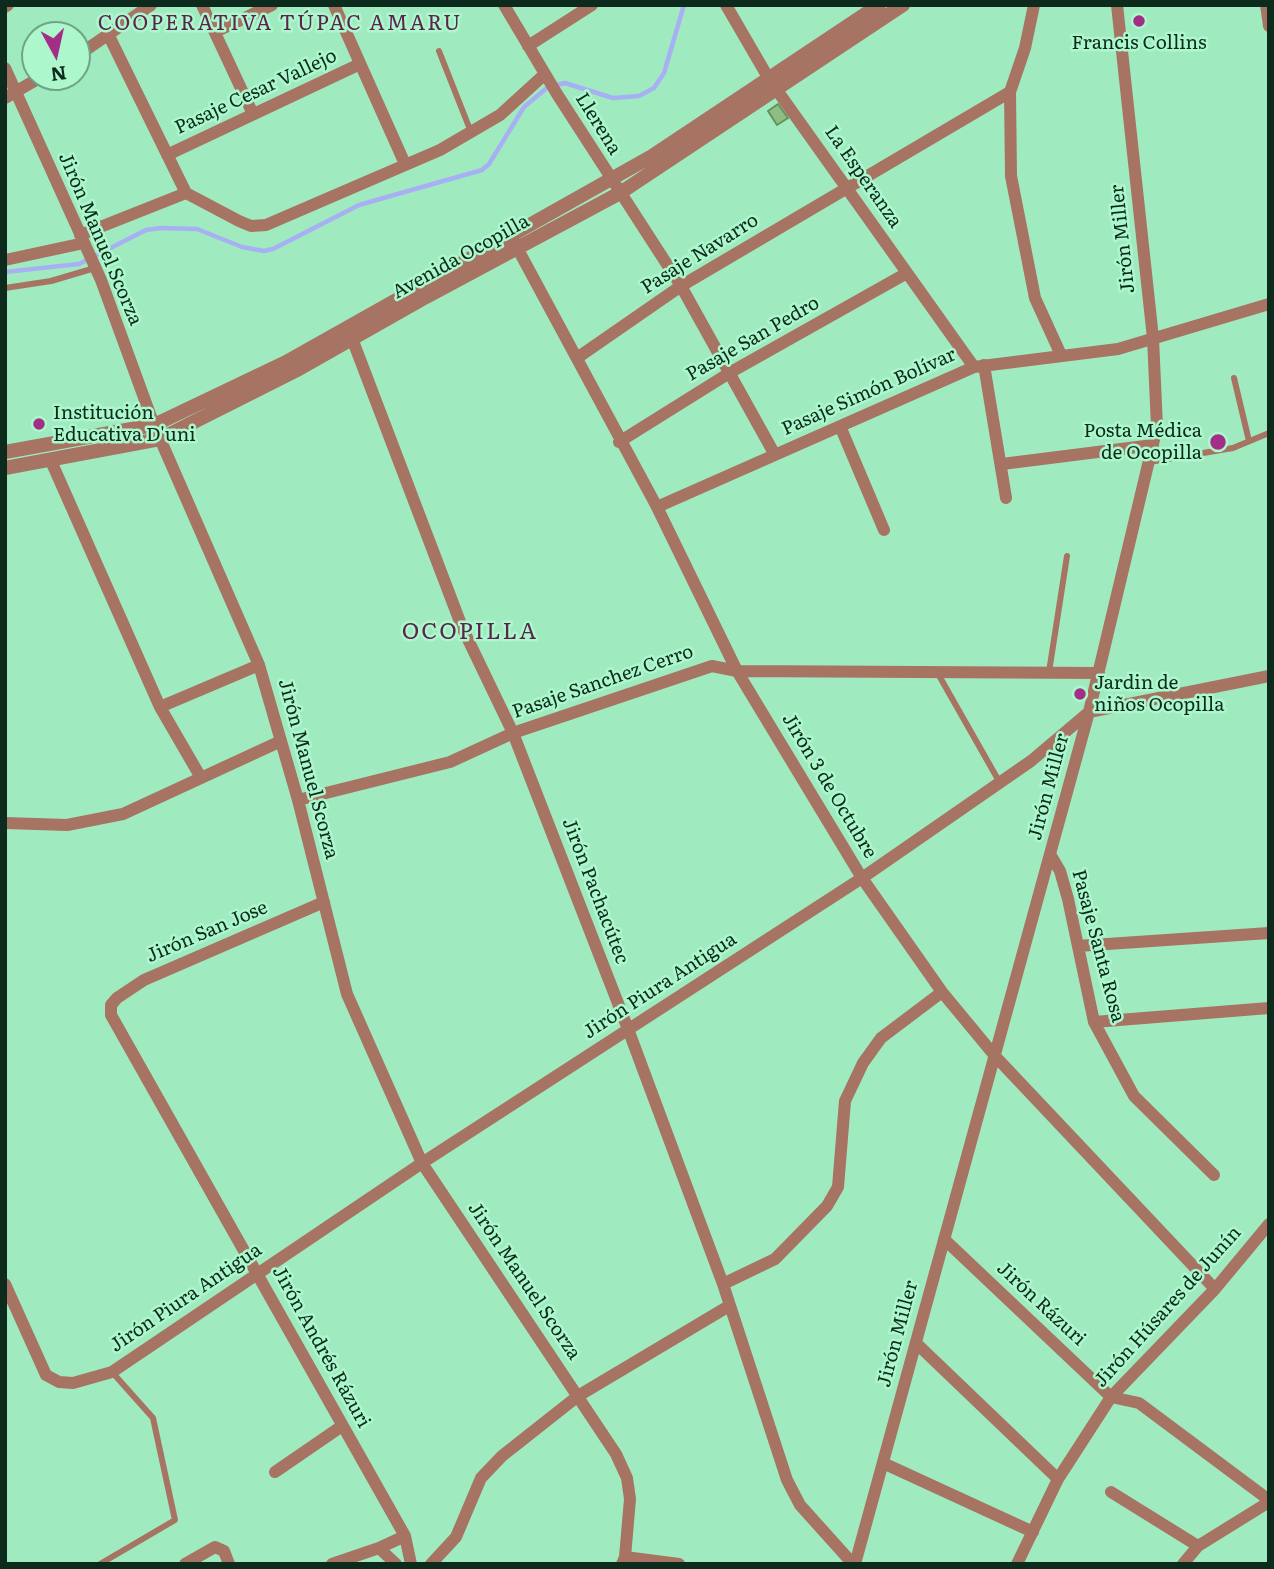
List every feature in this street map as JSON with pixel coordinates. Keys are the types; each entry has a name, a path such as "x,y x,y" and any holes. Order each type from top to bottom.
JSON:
{"street":[{"path":"91,47 151,5"},
{"path":"202,5 217,31 253,114"},
{"path":"217,31 272,5"},
{"path":"334,5 405,164"},
{"name":"Llerena","path":"504,5 611,180 681,286 775,455"},
{"path":"528,46 592,5"},
{"name":"La Esperanza","path":"726,5 774,85 907,274 979,366"},
{"name":"Avenida Ocopilla","path":"5,452 157,432 514,241 620,193 774,85 879,5"},
{"name":"Avenida Ocopilla","path":"5,468 51,461 157,432 353,341 611,180 904,5"},
{"path":"1034,5 1026,48 1010,92 1010,176 1035,298 1061,355"},
{"name":"Jirón Miller","path":"854,1564 1089,712 1157,427 1153,338 1117,5"},
{"path":"1266,5 1269,26"},
{"path":"109,36 186,193 251,226 266,225 440,150 500,115 545,74"},
{"name":"Pasaje Cesar Vallejo","path":"167,155 360,64"},
{"name":"Jirón Manuel Scorza","path":"5,68 11,95 95,268 157,432 259,665 298,800 347,994 422,1163 616,1454 627,1478 630,1499 623,1560"},
{"name":"Pasaje Navarro","path":"577,358 681,286 1010,92"},
{"path":"5,260 83,242 186,193"},
{"name":"Jirón 3 de Octubre","path":"514,241 619,442 657,507 737,671 862,878 942,992 995,1056 1215,1289"},
{"name":"Pasaje San Pedro","path":"619,442 730,372 907,274"},
{"name":"Pasaje Simón Bolívar","path":"657,507 979,366 1118,349 1269,304"},
{"name":"Jirón Pachacútec","path":"353,341 462,627 513,733 628,1029 723,1284 787,1480 800,1505 854,1564"},
{"path":"979,366 1002,464 1006,498"},
{"path":"840,426 884,530"},
{"path":"1002,464 1153,445"},
{"path":"51,461 160,707 200,776"},
{"path":"160,707 259,665"},
{"name":"Pasaje Sanchez Cerro","path":"298,800 450,762 513,733 712,666 737,671 1099,673"},
{"name":"Jirón Piura Antigua","path":"5,1284 47,1375 59,1382 90,1380 112,1372 422,1163 862,878 1000,783 1089,712 1269,676"},
{"path":"5,823 67,825 123,814 200,776 281,741"},
{"name":"Pasaje Santa Rosa","path":"1050,854 1060,872 1094,1022 1134,1096 1214,1175"},
{"name":"Jirón San Jose","path":"111,1005 144,980 324,902"},
{"path":"1078,946 1269,933"},
{"path":"723,1284 775,1259 827,1206 838,1187 845,1101 863,1063 881,1038 942,992"},
{"name":"Jirón Andrés Rázuri","path":"111,1005 111,1015 405,1536 411,1564"},
{"path":"1094,1022 1269,1008"},
{"name":"Jirón Húsares de Junín","path":"1017,1564 1058,1479 1111,1396 1215,1289 1269,1224"},
{"name":"Jirón Rázuri","path":"944,1239 1111,1396"},
{"path":"431,1564 456,1537 481,1478 539,1424 578,1396 729,1306"},
{"path":"916,1343 1058,1479"},
{"path":"1111,1396 1139,1403 1269,1501 1198,1546 1184,1564"},
{"path":"275,1472 342,1426"},
{"path":"883,1463 1033,1532"},
{"path":"1111,1492 1198,1546"},
{"path":"332,1564 405,1536"},
{"path":"185,1564 215,1547 224,1551 229,1564"},
{"path":"379,1548 396,1564"},
{"path":"623,1560 679,1564"}],"lane":[{"path":"439,51 471,132"},
{"path":"5,288 51,281 95,268"},
{"path":"1234,378 1249,441"},
{"path":"1149,462 1196,456 1269,433"},
{"path":"1049,673 1066,556"},
{"path":"937,672 1000,783"},
{"path":"100,1564 175,1520 153,1418 112,1372"}],"building":[{"path":"778,104 788,118 777,125 768,111"}],"waterway":[{"path":"5,272 79,264 146,230 161,228 197,229 242,247 264,251 273,249 359,205 482,170 489,164 524,107 548,87 565,83 613,98 639,96 654,88 664,73 684,5"}],"place":[{"name":"Francis Collins","path":"1139,21"},
{"name":"Institución Educativa D'uni","path":"39,424"},
{"name":"Posta Médica de Ocopilla","path":"1218,442"},
{"name":"Jardin de niños Ocopilla","path":"1080,694"}],"district":[{"name":"COOPERATIVA TÚPAC AMARU","path":"280,24"},
{"name":"OCOPILLA","path":"470,632"}]}
